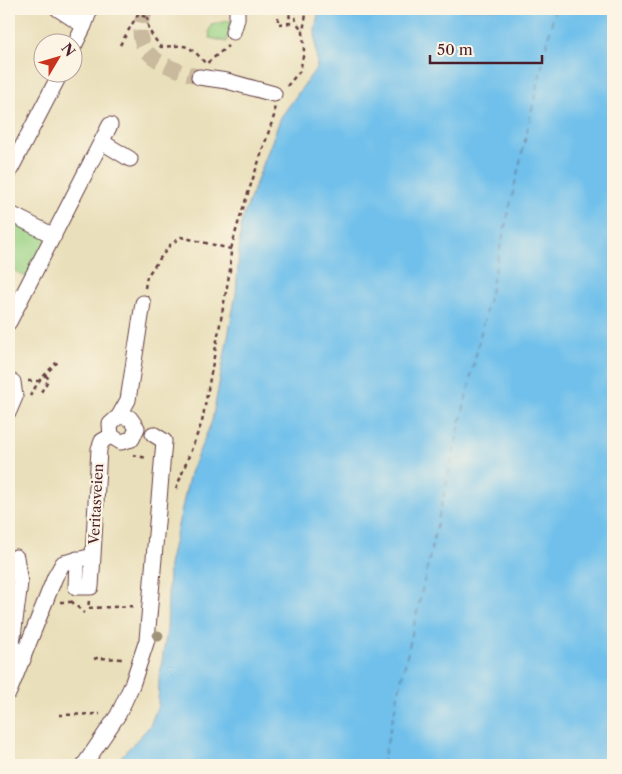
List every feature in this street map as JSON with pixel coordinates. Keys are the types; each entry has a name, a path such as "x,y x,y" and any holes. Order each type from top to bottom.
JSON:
{"street":[{"path":"58,9 84,26"},
{"path":"81,32 90,9"},
{"path":"233,32 237,19 237,9"},
{"path":"199,77 227,74 274,94"},
{"path":"9,172 56,82"},
{"path":"9,322 110,125"},
{"path":"102,142 130,159"},
{"path":"9,213 54,236"},
{"path":"119,416 130,418 136,428 132,439 121,442 111,436 110,424 119,416 128,400 144,303"},
{"path":"9,380 13,382 14,397 9,411"},
{"path":"84,765 118,715 132,685 147,640 164,441 153,434"},
{"name":"Veritasveien","path":"9,692 55,577 63,562 94,556 99,450 102,441 111,436"},
{"path":"77,559 76,587 91,587 94,556"},
{"path":"16,557 20,583 12,644 22,660"}],"path":[{"path":"150,9 146,18 150,33 161,47 184,45 196,52 206,64 230,45 233,32"},
{"path":"278,9 278,24 290,23 289,9"},
{"path":"294,9 296,22 303,32"},
{"path":"174,494 202,422 230,270 231,249 238,220 275,113 274,94 286,87 300,71 304,52 303,32 307,9"},
{"path":"120,45 138,14 146,18"},
{"path":"144,303 147,276 170,245 181,237 231,249"},
{"path":"30,396 39,381 56,364 59,366"},
{"path":"41,392 49,379 45,375"},
{"path":"33,380 39,381"},
{"path":"88,608 129,607"},
{"path":"94,659 140,660"},
{"path":"59,715 60,713 118,715"}],"green space":[{"path":"232,20 227,42 210,38 209,31 211,25"},
{"path":"9,216 51,237 30,279 9,268"}],"water":[{"path":"319,9 613,9 613,765 113,765 150,726 158,705 159,680 167,630 169,565 190,473 212,421 236,294 241,223 281,117 317,67 315,29"}],"ferry route":[{"path":"382,765 555,9"}],"tunnel":[{"path":"147,9 141,23 140,35 143,46 149,54 168,66 199,77"}]}
